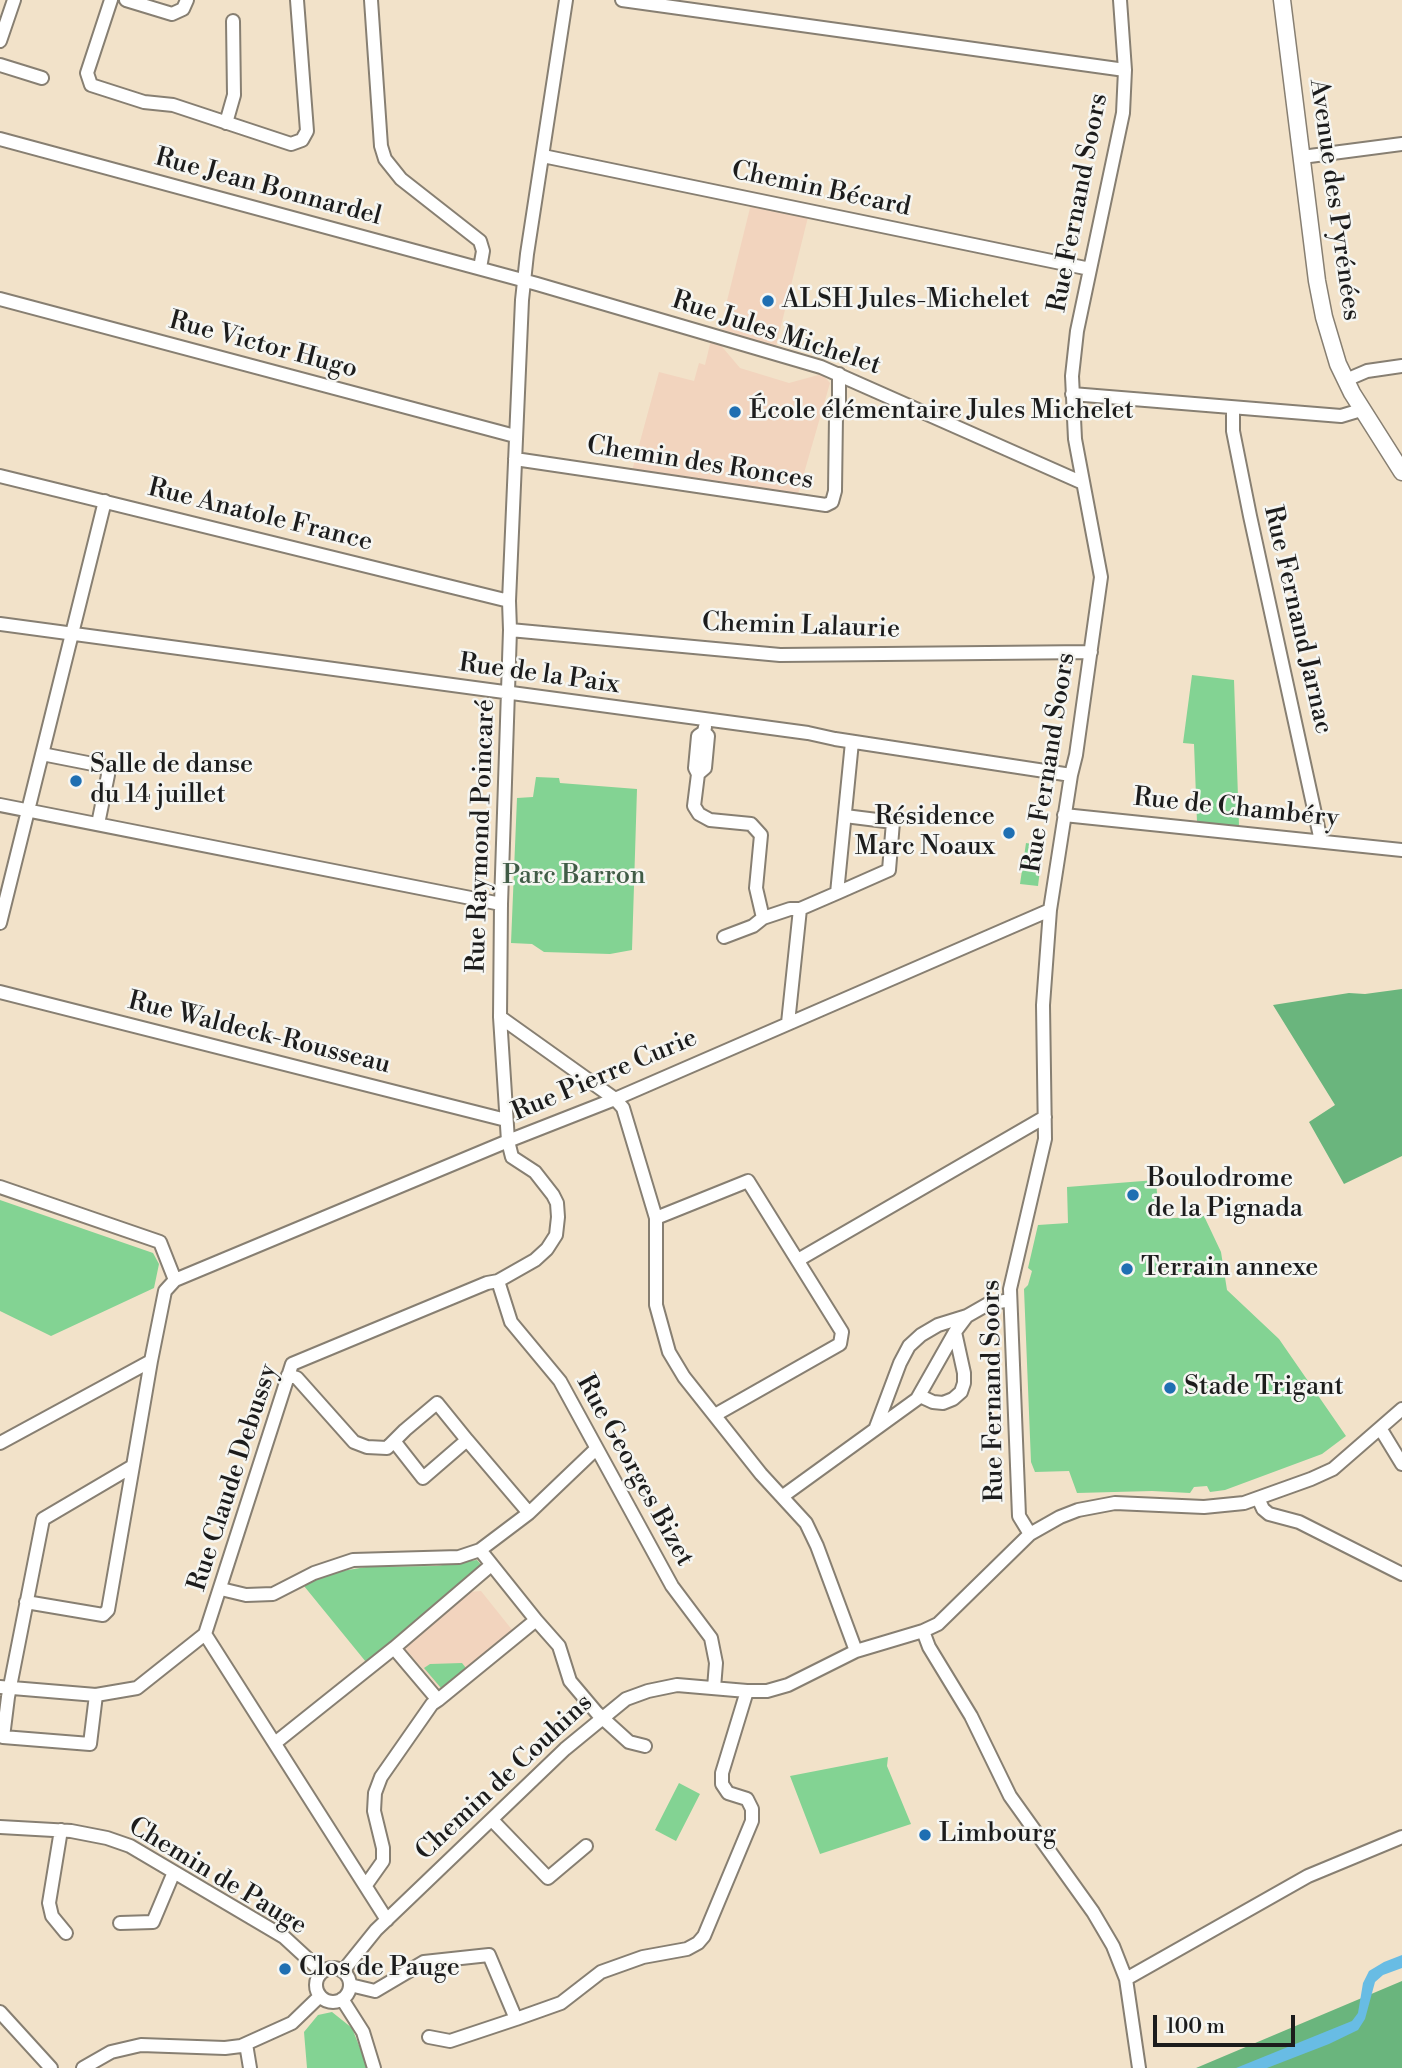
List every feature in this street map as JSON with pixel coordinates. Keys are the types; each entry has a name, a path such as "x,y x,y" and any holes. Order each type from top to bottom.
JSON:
{"main road":[{"name":"Avenue des Pyrénées","path":"1282,0 1319,298 1329,336 1346,380 1361,410 1402,472"}],"street":[{"path":"0,40 14,0"},
{"path":"111,0 87,73 91,85 144,102 173,105 291,144 305,138 307,131 297,0"},
{"path":"126,0 172,14 183,9 187,0"},
{"path":"371,0 382,153 396,174 480,241 483,251 480,268"},
{"name":"Rue Raymond Poincaré","path":"508,1141 500,1017 501,904 515,436 525,280 566,0"},
{"path":"622,0 1125,70"},
{"name":"Rue Fernand Soors","path":"1030,1534 1019,1516 1010,1300 1014,1269 1044,1146 1043,1005 1050,910 1076,755 1101,569 1083,483 1072,394 1076,340 1122,127 1125,70 1121,0"},
{"path":"226,123 234,95 233,21"},
{"path":"0,65 42,78"},
{"name":"Rue Jean Bonnardel","path":"0,139 525,280"},
{"path":"1301,157 1402,144"},
{"name":"Chemin Bécard","path":"543,156 1090,269"},
{"name":"Rue Jules Michelet","path":"525,280 839,374 1083,483"},
{"name":"Rue Victor Hugo","path":"0,299 515,436"},
{"path":"1346,380 1367,371 1402,366"},
{"name":"Chemin des Ronces","path":"514,459 826,505 832,502 835,491 839,374"},
{"path":"1072,394 1340,416 1361,410"},
{"name":"Rue Fernand Jarnac","path":"1233,408 1233,431 1250,516 1321,841"},
{"name":"Rue Anatole France","path":"0,476 509,601"},
{"path":"0,923 104,502"},
{"name":"Rue de la Paix","path":"0,624 508,694 705,726 808,733 1071,775"},
{"name":"Chemin Lalaurie","path":"510,630 789,655 1091,652"},
{"path":"705,726 708,736 705,768 698,774 694,806 699,814 710,820 751,824 761,835 756,888 763,918"},
{"path":"837,893 852,742"},
{"path":"42,754 103,765 107,769 98,824"},
{"path":"0,806 501,904"},
{"name":"Rue de Chambéry","path":"1064,815 1402,850"},
{"path":"724,937 752,926 763,918 790,909 800,909 889,870 893,822 845,816"},
{"path":"788,1023 800,909"},
{"name":"Rue Pierre Curie","path":"151,1361 164,1291 175,1280 615,1099 1050,910"},
{"name":"Rue Waldeck-Rousseau","path":"0,992 506,1120"},
{"path":"500,1017 615,1099 623,1108 656,1218 656,1305 669,1352 684,1377 811,1532 856,1651"},
{"path":"798,1260 1045,1117"},
{"name":"Rue Claude Debussy","path":"387,1920 205,1634 292,1364 486,1283 498,1281 535,1260 547,1249 556,1235 557,1203 548,1186 535,1172 512,1157 508,1141"},
{"path":"656,1218 748,1181 842,1332 840,1343 715,1415"},
{"path":"0,1187 160,1242 175,1280"},
{"name":"Rue Georges Bizet","path":"498,1281 511,1322 560,1381 672,1587 711,1638 716,1664 714,1688"},
{"path":"876,1428 909,1346 938,1325 967,1316 988,1304 1010,1300"},
{"path":"783,1496 920,1396 955,1332 967,1316"},
{"path":"920,1396 943,1403 961,1392 964,1373 955,1332"},
{"path":"0,1443 151,1361"},
{"path":"26,1602 103,1615 108,1610 151,1361"},
{"path":"288,1375 297,1378 354,1442 367,1447 387,1448 436,1403 528,1513"},
{"name":"Chemin de Couhins","path":"343,1971 387,1920 492,1819 565,1749 626,1699 677,1685 747,1691 782,1688 856,1651 938,1624 1030,1534 1060,1517 1095,1505 1115,1503 1228,1506 1258,1498 1333,1469 1402,1409"},
{"path":"1380,1428 1402,1464"},
{"path":"394,1441 423,1478 467,1440"},
{"path":"220,1590 246,1595 273,1594 314,1573 353,1560 459,1557 480,1550 528,1513 596,1449"},
{"path":"96,1695 90,1744 3,1737 5,1687 43,1519 133,1466"},
{"path":"1258,1498 1263,1509 1269,1514 1299,1522 1402,1571"},
{"path":"480,1550 490,1566 559,1646 570,1681 593,1709 629,1742 645,1746"},
{"path":"275,1743 394,1648 490,1566"},
{"path":"366,1885 383,1861 383,1848 374,1811 375,1793 381,1777 432,1704 536,1620"},
{"path":"923,1631 929,1647 971,1716 1010,1796 1098,1920 1113,1946 1126,1979 1139,2068"},
{"path":"5,1687 96,1695 137,1688 205,1634"},
{"path":"394,1648 438,1700"},
{"path":"429,2037 450,2041 516,2019 561,2003 601,1972 643,1956 687,1949 698,1943 704,1936 752,1821 752,1808 747,1799 728,1793 722,1784 722,1773 747,1691"},
{"path":"492,1819 548,1878 586,1846"},
{"name":"Chemin de Pauge","path":"0,1827 61,1830 120,1842 142,1852 284,1937 322,1972"},
{"path":"61,1830 49,1902 52,1916 66,1933"},
{"path":"1126,1979 1308,1876 1402,1837"},
{"path":"120,1923 153,1922 174,1872"},
{"path":"350,1985 375,1991 424,1962 489,1955 516,2019"},
{"path":"332,1968 343,1971 350,1985 342,1999 332,2002 320,1996 316,1983 322,1972 332,1968"},
{"path":"83,2068 101,2057 129,2047 152,2045 225,2048 246,2044 292,2023 320,1996"},
{"path":"342,1999 363,2032 374,2068"},
{"path":"0,2012 51,2068"},
{"path":"246,2044 250,2068"}],"shaded area":[{"path":"751,204 808,217 776,346 720,329"},
{"name":"École élémentaire Jules Michelet","path":"711,340 718,342 740,368 789,383 822,374 830,383 798,494 632,471 659,372 694,381 699,363 705,365"},
{"path":"481,1591 513,1631 441,1690 404,1647 468,1592"}],"green space":[{"path":"1192,675 1234,680 1239,826 1197,822 1194,744 1183,743"},
{"name":"Parc Barron","path":"536,777 559,778 560,783 637,789 632,950 610,954 544,952 532,944 511,943 517,798 533,797"},
{"path":"1026,843 1043,846 1038,886 1020,884"},
{"path":"1402,989 1402,1156 1344,1184 1309,1122 1335,1105 1273,1005 1349,993 1365,994"},
{"name":"Stade Trigant","path":"1156,1180 1159,1219 1204,1216 1221,1252 1227,1290 1279,1339 1346,1436 1322,1454 1225,1490 1210,1492 1207,1486 1194,1487 1190,1493 1077,1493 1069,1471 1035,1472 1031,1462 1024,1289 1032,1271 1028,1268 1038,1225 1068,1223 1067,1187"},
{"path":"0,1200 153,1253 159,1264 154,1288 51,1336 0,1311"},
{"path":"477,1560 484,1568 366,1662 304,1586 330,1573 366,1567 436,1566"},
{"path":"462,1663 466,1668 441,1688 424,1668 430,1664"},
{"path":"888,1757 887,1766 911,1824 820,1854 790,1776"},
{"path":"679,1783 700,1794 676,1841 655,1830"},
{"path":"1402,1981 1402,2068 1196,2068"},
{"path":"332,2012 352,2028 368,2068 307,2068 304,2032 318,2015"}],"water":[{"path":"1402,1955 1402,1968 1383,1975 1375,1982 1365,2019 1358,2030 1267,2068 1236,2068 1352,2021 1358,2013 1363,1983 1369,1971"}],"place":[{"name":"ALSH Jules-Michelet","path":"768,301"},
{"name":"École élémentaire Jules Michelet","path":"735,412"},
{"name":"Salle de danse du 14 juillet","path":"76,781"},
{"name":"Résidence Marc Noaux","path":"1009,833"},
{"name":"Boulodrome de la Pignada","path":"1133,1195"},
{"name":"Terrain annexe","path":"1127,1269"},
{"name":"Stade Trigant","path":"1170,1388"},
{"name":"Limbourg","path":"925,1835"},
{"name":"Clos de Pauge","path":"285,1969"}]}
